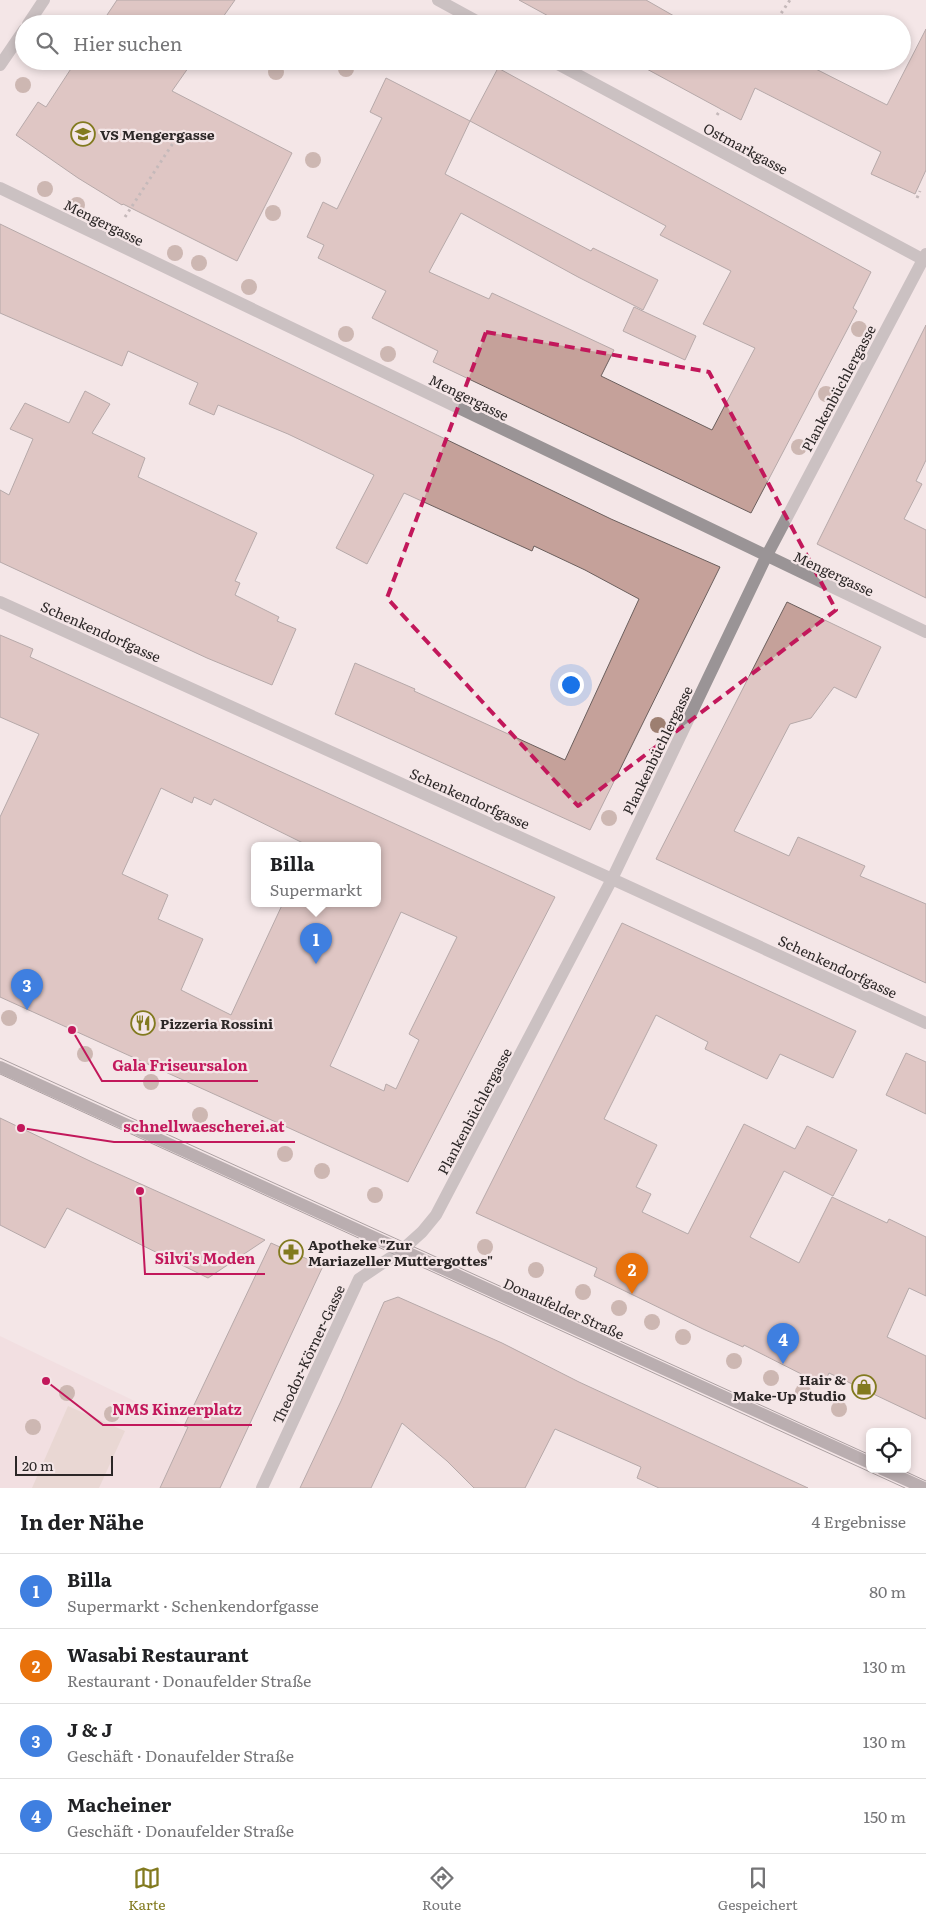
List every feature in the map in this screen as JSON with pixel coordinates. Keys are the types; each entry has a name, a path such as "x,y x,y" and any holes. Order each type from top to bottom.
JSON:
{"main road":[{"name":"Donaufelder Straße","path":"0,1067 866,1462"},
{"path":"891,1473 924,1488"}],"street":[{"path":"34,15 44,0"},
{"path":"438,0 466,15"},
{"path":"0,65 15,43"},
{"name":"Ostmarkgasse","path":"569,70 925,258"},
{"name":"Mengergasse","path":"0,188 766,557 926,632"},
{"name":"Plankenbüchlergasse","path":"402,1250 422,1232 436,1214 612,879 766,557 925,258"},
{"name":"Schenkendorfgasse","path":"0,602 926,1023"},
{"name":"Theodor-Körner-Gasse","path":"262,1488 359,1279 402,1250"}],"path":[{"path":"780,15 790,0"},
{"path":"717,115 721,109"},
{"path":"126,217 175,140"},
{"path":"917,198 920,191"}],"highlighted area":[{"path":"486,332 709,372 836,610 578,806 387,598"}],"shaded area":[{"path":"0,1336 238,1451 221,1488 0,1488"},
{"path":"68,1406 125,1431 99,1488 32,1488"}],"building":[{"path":"117,0 235,0 224,15 107,15"},
{"path":"519,0 646,0 672,15 546,15"},
{"path":"926,29 926,170 915,194 871,174 881,152 755,88 741,120 649,70 818,70 887,105 905,70 911,70 911,58"},
{"path":"70,70 187,70 172,91 292,153 237,261 122,205 78,178 16,135 38,102 46,107"},
{"path":"497,70 502,70 871,272 853,308 857,311 751,513 433,362 438,351 372,318 386,291 318,258 324,245 307,237 323,202 337,209 382,118 370,112 386,78 470,121","holes":["470,121 666,226 660,235 731,271 703,324 755,348 712,430 601,376 614,350 492,293 489,299 429,272 461,213 643,310 658,280 593,248 591,251 445,174"]},
{"path":"0,224 611,519 720,567 590,830 335,714 355,663 415,689 414,691 565,760 639,599 585,570 534,546 532,551 404,493 367,564 336,548 374,475 288,434 218,405 214,415 189,404 198,383 128,351 122,366 0,313"},
{"path":"634,307 696,336 685,360 623,331"},
{"path":"926,325 926,460 916,481 922,484 904,519 926,530 926,598 817,544"},
{"path":"85,391 110,404 92,433 145,458 138,477 257,533 235,581 240,583 235,595 279,617 277,621 296,629 272,685 207,658 0,562 0,490 9,495 33,439 10,429 25,403 69,423"},
{"path":"787,602 881,647 856,698 834,687 811,718 790,724 734,831 789,856 798,837 865,866 860,876 926,904 926,983 656,859"},
{"path":"0,635 33,649 30,657 555,897 408,1182 0,997 0,817 39,734 0,717","holes":["401,912 457,937 409,1034 419,1040 396,1089 386,1084 384,1091 330,1066"]},
{"path":"622,923 856,1031 833,1078 780,1054 767,1079 705,1049 708,1042 656,1015 604,1119 657,1145 636,1187 651,1194 642,1212 688,1234 744,1124 795,1149 807,1126 857,1150 833,1196 784,1171 750,1237 799,1263 832,1197 887,1223 889,1219 926,1237 926,1296 909,1288 887,1337 926,1356 926,1419 829,1373 823,1385 744,1345 743,1347 703,1329 594,1276 597,1268 476,1213"},
{"path":"906,1053 926,1062 926,1114 886,1095"},
{"path":"0,1118 265,1240 208,1278 67,1208 45,1248 0,1225"},
{"path":"271,1243 323,1266 220,1488 160,1488 188,1427 184,1426"},
{"path":"398,1297 502,1343 579,1382 808,1488 659,1488 637,1478 641,1467 555,1429 525,1488 474,1488 447,1461 402,1423 371,1488 300,1488 341,1401 384,1302"}],"tram line":[{"path":"0,1058 866,1453"},
{"path":"0,1074 905,1488"},
{"path":"909,1473 926,1481"}],"place":[{"name":"VS Mengergasse","path":"83,134"},
{"name":"Billa","path":"316,964"},
{"name":"J & J","path":"27,1010"},
{"name":"Pizzeria Rossini","path":"143,1023"},
{"name":"Gala Friseursalon","path":"72,1030"},
{"name":"schnellwaescherei.at","path":"21,1128"},
{"name":"Silvi's Moden","path":"140,1191"},
{"name":"Apotheke \"Zur Mariazeller Muttergottes\"","path":"291,1252"},
{"name":"Wasabi Restaurant","path":"632,1294"},
{"name":"Macheiner","path":"783,1364"},
{"name":"NMS Kinzerplatz","path":"46,1381"},
{"name":"Hair & Make-Up Studio","path":"864,1387"}]}
